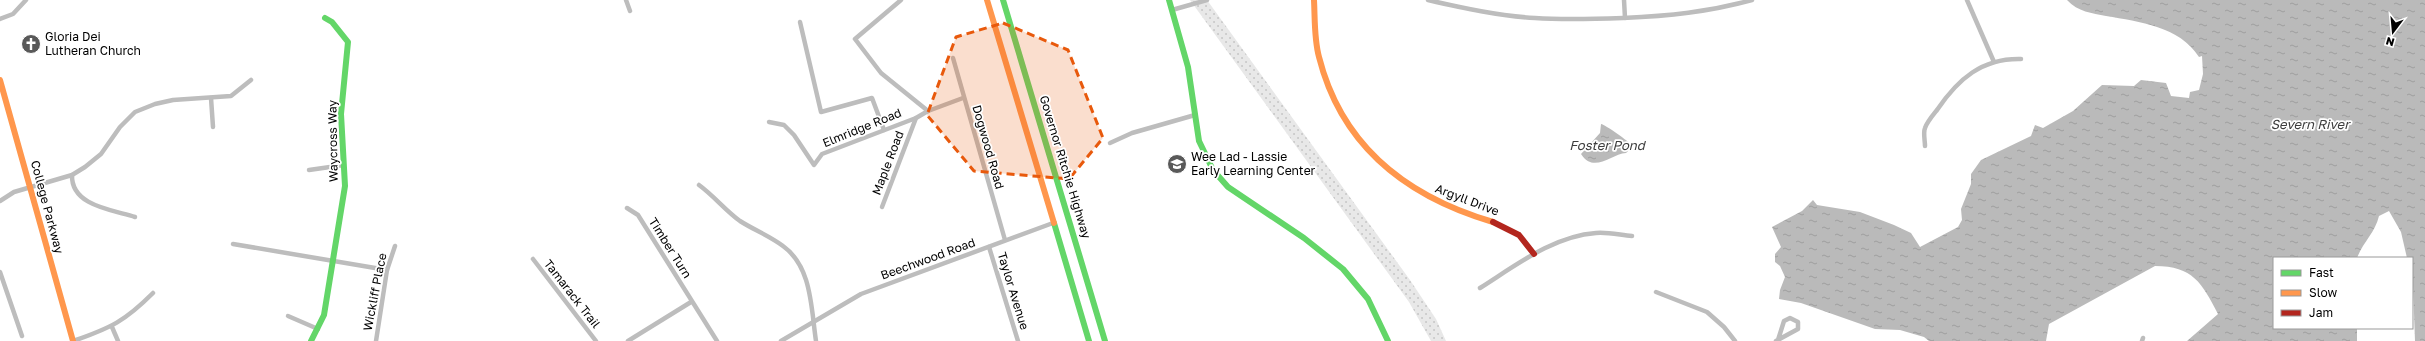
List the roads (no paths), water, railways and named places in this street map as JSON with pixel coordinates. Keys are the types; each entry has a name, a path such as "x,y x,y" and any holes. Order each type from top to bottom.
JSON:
{"main road":[{"path":"987,0 1089,341"},
{"name":"Governor Ritchie Highway","path":"1003,0 1072,225 1105,341"},
{"path":"1170,0 1188,67 1202,149 1212,170 1228,187 1304,238 1343,269 1368,299 1388,341"},
{"name":"Argyll Drive","path":"1314,0 1316,38 1325,75 1344,119 1356,138 1384,167 1412,188 1444,205 1510,228 1528,244 1534,254"},
{"name":"Waycross Way","path":"311,341 324,315 345,186 341,114 348,42 332,22 325,18"},
{"name":"College Parkway","path":"0,80 73,341"},
{"path":"1021,115 1037,113"}],"street":[{"path":"0,19 13,14 26,0"},
{"path":"626,0 630,11"},
{"path":"901,0 855,39 881,73 928,112"},
{"path":"1172,10 1207,0"},
{"path":"1428,0 1495,14 1534,18 1660,17 1698,13 1752,0"},
{"path":"1624,0 1625,18"},
{"path":"1966,0 1994,62"},
{"path":"800,22 821,112 872,98 884,130"},
{"name":"Dogwood Road","path":"953,58 963,98 1005,240"},
{"path":"1924,146 1925,128 1955,85 1965,75 1994,62 2008,58 2022,59"},
{"path":"0,201 14,192 72,175 100,154 120,127 135,112 155,104 173,100 231,96 251,80"},
{"path":"211,98 212,127"},
{"path":"916,118 963,98"},
{"path":"1110,143 1132,133 1195,115"},
{"name":"Elmridge Road","path":"769,122 784,125 794,135 814,165 822,154 916,118"},
{"name":"Maple Road","path":"882,206 916,118"},
{"path":"309,170 344,165"},
{"path":"72,175 72,183 82,198 100,207 135,217"},
{"path":"699,185 715,196 739,220 783,246 798,260 805,276 816,341"},
{"name":"Timber Turn","path":"627,208 638,215 691,302 717,341"},
{"name":"Beechwood Road","path":"781,341 813,321 862,294 1053,223"},
{"path":"1480,288 1534,254 1574,236 1600,233 1632,236"},
{"path":"233,244 387,270"},
{"name":"Wickliff Place","path":"376,341 387,270 395,246"},
{"name":"Taylor Avenue","path":"989,247 1018,341"},
{"name":"Tamarack Trail","path":"532,259 596,341"},
{"path":"0,272 22,336"},
{"path":"1656,292 1707,312 1724,327 1735,341"},
{"path":"73,341 112,327 135,311 154,293"},
{"path":"628,341 691,302"},
{"path":"288,316 318,329"},
{"path":"1790,318 1795,319 1798,322 1798,329 1777,340 1784,321 1790,318"},
{"path":"112,327 118,341"}],"water":[{"name":"Severn River","path":"2067,0 2425,0 2425,341 2415,341 2413,257 2407,257 2401,232 2389,211 2379,216 2375,227 2357,257 2273,257 2273,329 2357,329 2357,341 2187,341 2218,314 2207,293 2195,278 2179,269 2155,266 2049,324 2046,341 1929,341 1924,337 1900,330 1875,329 1801,303 1779,299 1780,290 1785,277 1780,266 1775,262 1775,254 1781,247 1772,227 1802,211 1813,200 1817,205 1860,212 1894,225 1911,233 1920,247 1958,227 1962,220 1961,209 1971,184 1971,174 1981,160 2031,136 2035,125 2043,128 2073,111 2102,85 2134,86 2141,80 2166,83 2171,96 2189,98 2190,92 2199,90 2203,74 2202,56 2199,57 2181,38 2158,27 2145,23 2096,14 2085,11 2071,4"},
{"name":"Foster Pond","path":"1601,124 1633,146 1626,153 1597,163 1591,162 1586,160 1581,154 1600,133"}],"place":[{"name":"Gloria Dei Lutheran Church","path":"31,44"},
{"name":"Wee Lad - Lassie Early Learning Center","path":"1177,164"}]}
